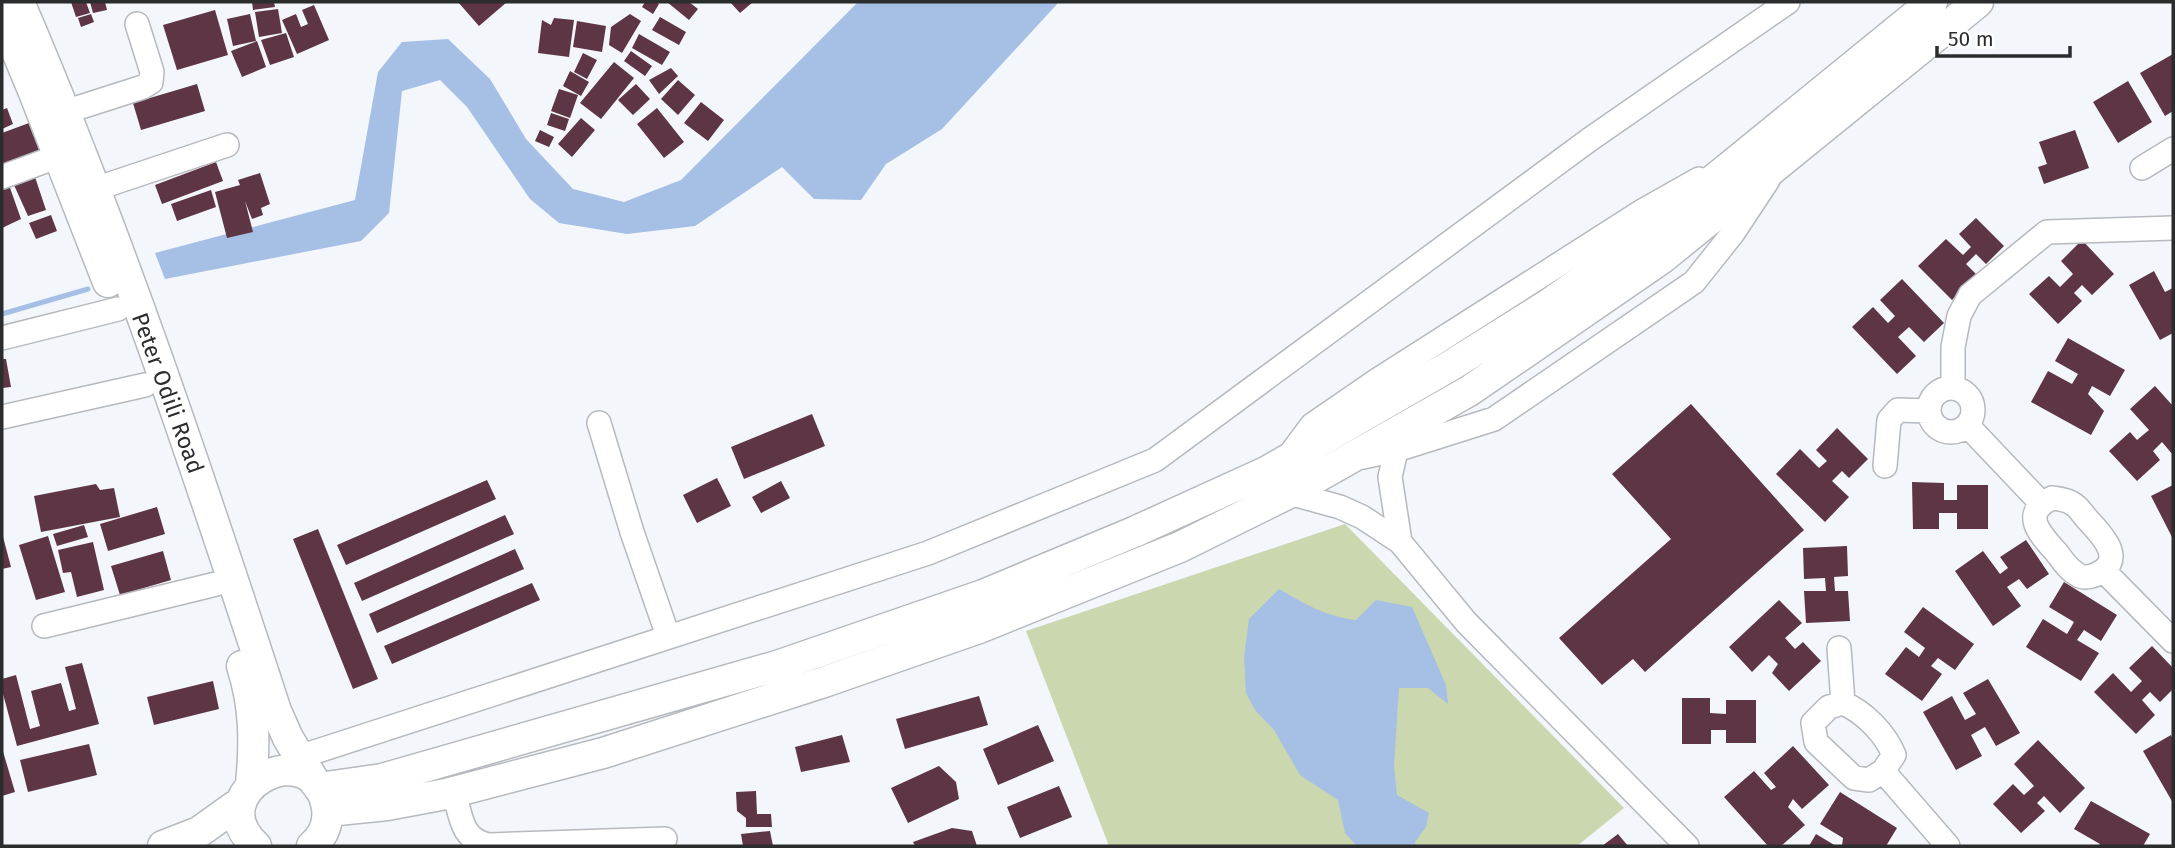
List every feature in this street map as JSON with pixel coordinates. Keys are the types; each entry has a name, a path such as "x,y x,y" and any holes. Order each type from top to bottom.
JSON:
{"main road":[{"name":"Peter Odili Road","path":"19,2 95,190 216,526 276,710 299,757 323,817"},
{"path":"323,817 454,792 603,753 824,682 979,628 1180,547 1289,494 1347,461 1398,441 1661,259 1932,2"},
{"path":"323,817 382,779 777,666 983,595 1134,532 1266,472 1450,366 1549,304 1768,155 1978,2"},
{"name":"Peter Odili Road","path":"2,16 118,309 216,584 247,680 253,709 254,751 240,817 244,832 256,846"},
{"path":"163,846 199,832 264,775 278,770 293,771 307,777 323,817"}],"street":[{"path":"299,757 928,554 1155,460 1588,140 1788,2"},
{"path":"65,112 151,82 152,72 137,24"},
{"path":"95,190 227,145"},
{"path":"2142,169 2173,149"},
{"path":"2,177 59,156"},
{"path":"1952,388 1953,347 1959,316 1969,295 2047,232 2173,228"},
{"path":"2,338 118,309"},
{"path":"2,416 145,384"},
{"path":"1952,388 1963,391 1972,402 1973,417 1957,431 1943,430 1932,420 1929,411 1936,394 1952,388"},
{"path":"1885,466 1889,420 1898,410 1929,411"},
{"path":"599,423 632,532 668,636"},
{"path":"1966,425 2041,503"},
{"path":"1398,441 1390,477 1400,542"},
{"path":"1289,494 1340,507 1362,517 1400,542 1466,622 1687,846"},
{"path":"2052,498 2073,503 2107,540 2111,551 2104,571 2082,577 2070,570 2036,527 2035,516 2041,503 2052,498"},
{"path":"2104,571 2173,641"},
{"path":"44,626 216,584"},
{"path":"1839,648 1843,703"},
{"path":"1843,703 1855,708 1888,740 1894,755 1883,771 1869,780 1854,778 1816,741 1812,723 1829,707 1843,703"},
{"path":"1883,771 1948,846"},
{"path":"454,792 466,831 475,842 489,845 665,839"}],"green space":[{"path":"1345,524 1624,808 1577,846 1109,846 1026,631"}],"water":[{"path":"858,2 1059,2 942,129 886,164 861,200 814,199 782,167 695,226 627,234 559,223 530,199 467,107 440,80 402,91 389,213 361,241 165,279 155,253 355,200 378,72 402,42 448,39 490,79 526,139 573,189 624,202 681,180"},
{"path":"1279,589 1324,612 1356,620 1376,600 1412,607 1446,685 1448,704 1428,688 1399,688 1394,765 1397,795 1429,813 1426,827 1415,842 1416,846 1357,846 1345,833 1338,800 1300,775 1274,730 1255,710 1246,693 1244,657 1249,619"}],"building":[{"path":"71,2 86,2 90,13 76,17"},
{"path":"90,2 105,2 107,10 93,13"},
{"path":"252,2 274,2 275,7 253,10"},
{"path":"458,2 507,2 479,26"},
{"path":"645,2 659,4 653,14 642,7"},
{"path":"667,2 689,2 698,9 689,20"},
{"path":"730,2 753,2 740,13"},
{"path":"314,5 329,40 297,54 282,20 296,14 301,27 308,24 302,10"},
{"path":"278,9 282,33 259,37 255,12"},
{"path":"215,10 228,55 177,70 163,25"},
{"path":"91,14 94,22 81,27 78,18"},
{"path":"250,14 256,41 233,46 227,19"},
{"path":"630,14 641,21 622,53 609,45 611,27"},
{"path":"660,17 686,32 679,45 652,30"},
{"path":"554,18 574,20 569,57 538,53 542,20 551,25"},
{"path":"577,21 606,26 602,52 573,47"},
{"path":"286,33 294,57 270,65 261,40"},
{"path":"639,34 670,52 662,65 632,48"},
{"path":"257,41 266,67 242,77 231,51"},
{"path":"631,51 652,66 645,76 624,61"},
{"path":"583,53 597,60 587,79 574,72"},
{"path":"2173,54 2173,111 2165,116 2140,73"},
{"path":"614,62 634,78 601,119 580,103"},
{"path":"671,68 678,76 659,94 649,80"},
{"path":"570,71 589,82 581,96 563,86"},
{"path":"678,80 695,95 678,115 661,99"},
{"path":"2128,81 2152,122 2118,143 2093,102"},
{"path":"197,84 205,111 141,130 133,103"},
{"path":"636,84 650,99 633,115 618,100"},
{"path":"559,89 578,95 570,118 551,111"},
{"path":"701,102 724,120 708,141 684,123"},
{"path":"7,108 13,124 2,129 2,110"},
{"path":"657,108 684,142 664,158 637,124"},
{"path":"551,113 569,119 565,131 547,125"},
{"path":"581,118 595,130 572,157 558,144"},
{"path":"29,123 42,157 2,173 2,133"},
{"path":"540,130 554,137 549,147 535,141"},
{"path":"2075,130 2089,168 2044,184 2038,167 2047,164 2039,142"},
{"path":"216,162 223,181 162,204 155,185"},
{"path":"260,173 270,204 261,208 263,215 252,219 245,201 253,232 227,238 215,192 240,185 238,180"},
{"path":"35,177 46,210 28,216 14,185"},
{"path":"9,185 21,219 2,228 2,188"},
{"path":"211,190 216,207 177,221 171,204"},
{"path":"51,215 57,231 36,239 29,223"},
{"path":"1976,218 2004,246 1986,264 1976,254 1966,264 1977,275 1952,300 1918,266 1946,239 1963,255 1971,247 1959,234"},
{"path":"2082,240 2114,274 2092,295 2082,285 2074,293 2082,301 2058,324 2029,294 2049,276 2060,287 2073,274 2061,261"},
{"path":"2154,271 2165,292 2173,288 2173,333 2160,340 2129,285"},
{"path":"1902,279 1944,323 1924,342 1909,327 1898,337 1916,356 1897,374 1852,327 1873,307 1888,323 1895,316 1880,300"},
{"path":"2068,338 2125,370 2110,396 2092,386 2088,394 2104,411 2091,435 2031,402 2048,371 2072,384 2078,374 2055,361"},
{"path":"2,359 6,359 11,387 2,388"},
{"path":"2155,386 2173,406 2173,455 2162,442 2153,451 2160,460 2137,481 2109,451 2130,432 2137,440 2149,430 2130,409"},
{"path":"1691,404 1804,530 1645,672 1633,659 1602,685 1559,638 1671,539 1612,474"},
{"path":"812,414 825,446 744,479 731,447"},
{"path":"1837,428 1868,459 1849,478 1842,471 1832,481 1849,497 1825,522 1776,474 1800,449 1819,468 1827,461 1816,450"},
{"path":"717,478 731,506 697,523 683,495"},
{"path":"487,480 496,499 346,565 337,545"},
{"path":"781,481 790,498 761,513 752,497"},
{"path":"1912,482 1944,483 1944,500 1957,500 1957,485 1988,485 1988,529 1957,529 1957,513 1939,513 1939,529 1913,529"},
{"path":"96,484 100,490 114,488 120,517 41,532 34,496"},
{"path":"2173,485 2173,539 2151,496"},
{"path":"157,507 165,534 108,551 100,524"},
{"path":"505,515 514,534 362,601 354,583"},
{"path":"84,525 88,537 57,546 53,534"},
{"path":"318,529 378,679 353,689 293,539"},
{"path":"2,533 11,567 2,569"},
{"path":"48,536 65,592 36,600 19,545"},
{"path":"2026,540 2049,574 2027,589 2019,579 2007,587 2021,606 1993,626 1955,571 1983,551 2000,574 2008,568 2000,557"},
{"path":"93,542 104,590 77,597 71,572 63,573 58,550"},
{"path":"1847,546 1848,576 1834,577 1835,591 1848,591 1850,621 1806,623 1804,591 1826,591 1825,578 1804,579 1803,548"},
{"path":"515,549 524,569 377,633 369,614"},
{"path":"163,551 171,580 120,595 111,566"},
{"path":"2064,582 2117,615 2101,641 2084,630 2077,640 2099,653 2081,681 2026,647 2043,619 2067,634 2074,622 2049,607"},
{"path":"532,583 540,600 392,664 384,646"},
{"path":"1779,600 1802,623 1785,638 1795,649 1803,642 1821,661 1789,691 1772,673 1778,664 1769,655 1752,672 1729,647"},
{"path":"1923,607 1974,644 1955,670 1938,658 1931,666 1942,674 1922,701 1885,674 1906,647 1919,657 1925,648 1904,632"},
{"path":"2152,646 2173,668 2173,689 2160,702 2150,692 2142,700 2155,715 2136,734 2094,692 2113,673 2131,692 2142,681 2129,668"},
{"path":"82,663 99,724 17,746 2,690 2,679 16,675 30,729 40,726 31,691 61,683 69,711 76,709 65,667"},
{"path":"1988,679 2020,733 1996,746 1985,727 1971,735 1982,756 1956,770 1923,712 1952,696 1965,720 1976,714 1963,693"},
{"path":"213,681 219,709 154,725 147,697"},
{"path":"979,696 988,725 905,749 896,719"},
{"path":"1682,698 1710,698 1710,713 1726,714 1726,700 1756,700 1756,743 1726,743 1726,730 1711,730 1711,744 1682,744"},
{"path":"1038,725 1054,761 998,785 983,749"},
{"path":"842,735 850,762 801,772 795,747"},
{"path":"2171,735 2173,740 2173,803 2143,751"},
{"path":"2038,740 2085,788 2060,813 2044,796 2037,803 2045,811 2021,833 1993,804 2013,784 2024,795 2034,786 2014,764"},
{"path":"89,744 97,775 28,792 20,760"},
{"path":"1793,746 1829,785 1802,809 1793,799 1788,807 1805,825 1781,846 1768,846 1724,797 1754,771 1771,790 1776,787 1764,773"},
{"path":"2,748 15,792 2,796"},
{"path":"939,766 956,782 959,799 908,823 891,788"},
{"path":"1059,786 1072,817 1020,838 1007,807"},
{"path":"756,791 757,814 771,814 772,827 746,827 746,818 737,811 736,792"},
{"path":"1840,792 1897,828 1886,846 1842,846 1843,838 1820,824"},
{"path":"2091,801 2150,834 2143,846 2099,846 2100,844 2074,829"},
{"path":"952,828 972,831 977,846 915,846 913,842"},
{"path":"770,831 773,846 743,846 741,834"},
{"path":"1618,834 1628,846 1602,846"},
{"path":"1816,834 1836,846 1809,846"}],"waterway":[{"path":"2,314 88,289"}]}
